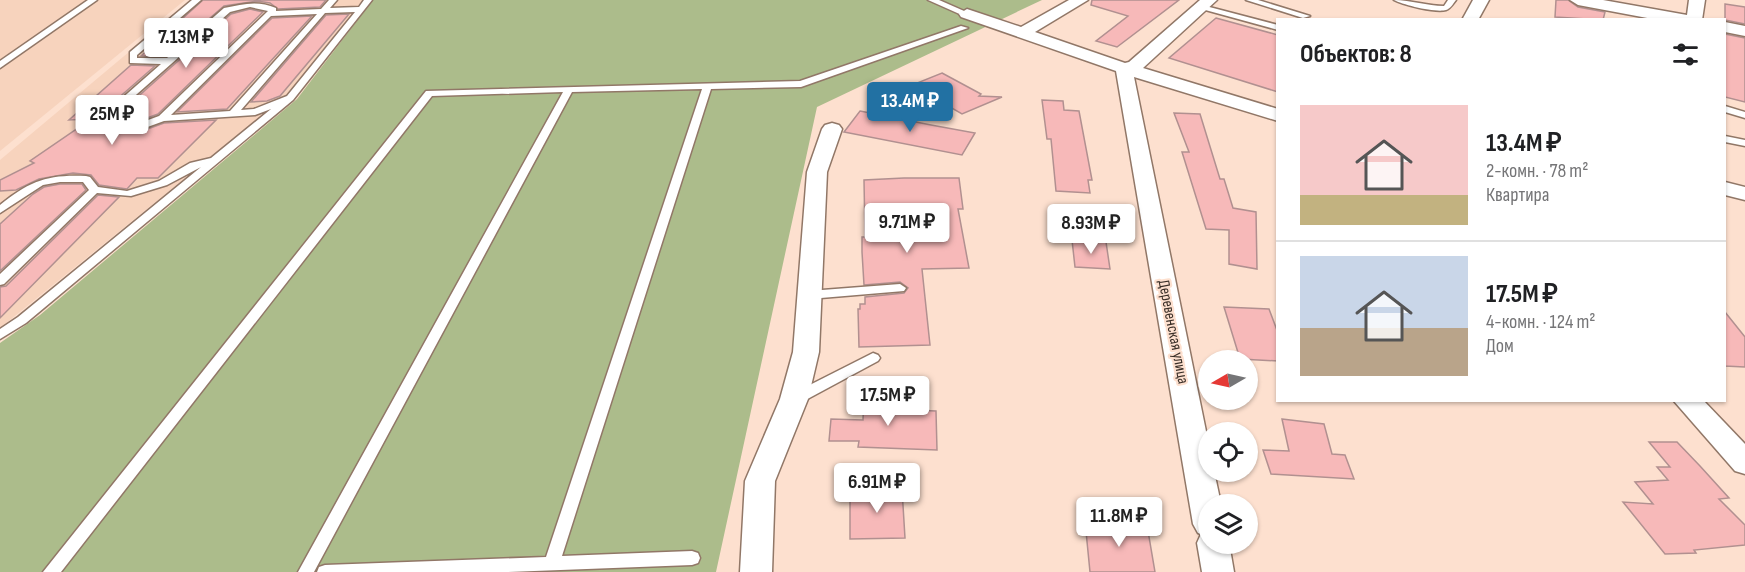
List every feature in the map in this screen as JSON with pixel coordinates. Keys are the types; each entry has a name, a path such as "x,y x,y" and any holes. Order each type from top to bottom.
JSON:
{"street":[{"path":"1024,32 1080,0"},
{"path":"1471,18 1481,0"},
{"path":"1578,0 1675,18"},
{"path":"1694,18 1697,0"},
{"path":"1124,68 1134,67 1205,3"},
{"path":"966,21 1024,32 1124,68 1276,114"},
{"path":"1726,27 1745,32"},
{"name":"Деревенская улица","path":"1124,68 1203,494"},
{"path":"756,572 760,481 794,399 806,352 817,172 832,129"},
{"path":"1726,188 1745,194"},
{"path":"1688,402 1745,463"},
{"path":"1214,554 1218,572"}],"lane":[{"path":"0,65 93,0"},
{"path":"168,61 133,61 133,54 197,0"},
{"path":"233,113 333,0"},
{"path":"932,0 966,21"},
{"path":"1250,0 1306,16"},
{"path":"1398,0 1433,8 1446,8 1452,0"},
{"path":"1205,3 1276,27"},
{"path":"268,14 324,11 365,4"},
{"path":"2,333 290,98 365,4"},
{"path":"162,118 273,10 264,5 248,5 227,10 98,124 102,130 122,129 142,126 162,118 255,112 290,98"},
{"path":"51,572 429,93 801,84 966,21"},
{"path":"552,563 706,86"},
{"path":"306,572 569,90"},
{"path":"1726,109 1745,115"},
{"path":"1726,140 1745,143"},
{"path":"0,210 25,188 61,177 86,179 95,190 127,194 163,183 194,165 214,161"},
{"path":"0,281 95,190"},
{"path":"809,295 900,288"},
{"path":"794,399 873,358"},
{"path":"325,572 692,558"}],"shaded area":[{"path":"0,0 185,0 0,151"},
{"path":"191,0 364,0 284,98 0,328 0,160"}],"green space":[{"path":"373,0 1042,0 817,107 716,572 0,572 0,343 40,315 297,99"}],"building":[{"path":"203,0 326,0 320,7 278,9 270,3 257,1 224,6 166,56 141,56"},
{"path":"1092,0 1179,0 1117,47 1096,41 1128,16 1091,5"},
{"path":"1556,0 1568,0 1578,7 1605,12 1604,18 1555,17"},
{"path":"1725,4 1745,7 1745,24 1726,20"},
{"path":"250,9 263,12 158,114 139,121 106,125 231,14"},
{"path":"349,14 280,96 267,101 251,102 326,15"},
{"path":"312,16 227,109 177,112 272,18"},
{"path":"1216,18 1276,34 1276,91 1169,58"},
{"path":"1726,34 1745,38 1745,102 1726,97"},
{"path":"131,65 155,66 91,122 97,133 142,131 164,123 216,120 158,178 137,178 127,189 99,185 91,175 73,173 39,179 16,190 0,191 0,180 34,163 30,161 91,119 69,120"},
{"path":"942,73 981,94 979,96 1002,97 962,114 912,85"},
{"path":"1042,100 1063,101 1064,110 1079,111 1092,180 1088,180 1090,193 1056,191 1051,139 1047,139"},
{"path":"860,111 975,133 962,155 844,132"},
{"path":"1174,113 1200,114 1220,179 1224,179 1233,208 1256,212 1257,269 1229,264 1229,230 1206,229 1182,152 1189,152"},
{"path":"959,178 963,209 958,209 969,268 922,269 930,345 859,347 858,309 860,309 860,304 865,304 865,297 904,293 908,288 900,282 864,285 862,237 865,237 864,180"},
{"path":"82,184 86,190 0,271 0,224 33,194 44,187"},
{"path":"98,195 119,197 0,318 0,287 6,286"},
{"path":"1072,240 1106,242 1110,269 1075,267"},
{"path":"1224,307 1269,309 1276,328 1276,361 1258,360 1258,350 1237,350"},
{"path":"1726,313 1745,337 1745,367 1726,366"},
{"path":"864,392 886,392 886,409 936,411 937,450 858,447 859,441 829,441 831,419 863,420"},
{"path":"1282,419 1324,424 1332,454 1345,455 1354,479 1271,474 1263,450 1289,451"},
{"path":"1649,442 1677,442 1700,466 1729,498 1719,499 1745,525 1745,545 1694,550 1696,553 1665,554 1623,502 1653,504 1635,482 1668,480 1657,467 1670,467"},
{"path":"902,489 905,538 850,539 850,490"},
{"path":"1085,521 1147,525 1155,572 1090,572"}]}
